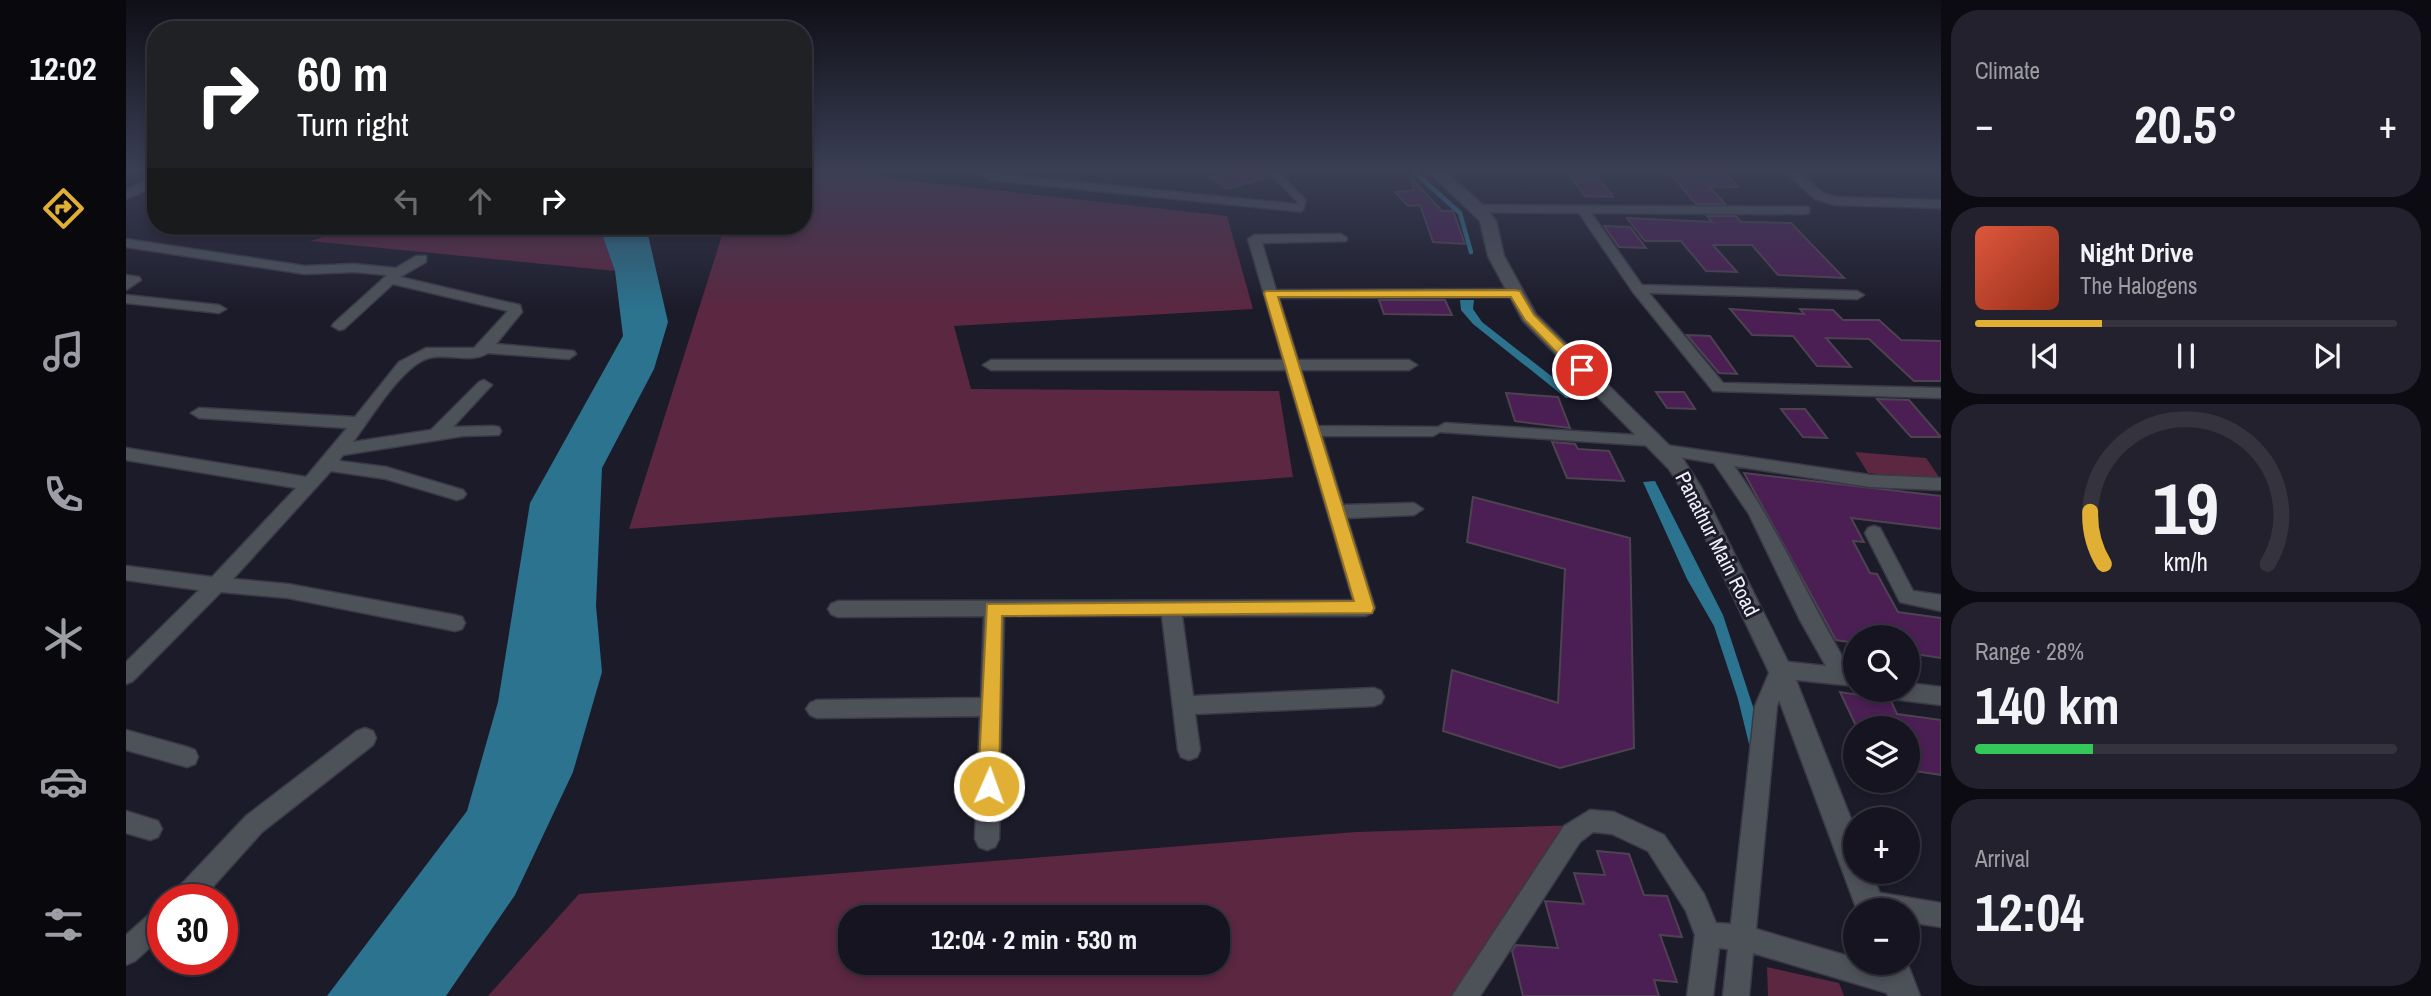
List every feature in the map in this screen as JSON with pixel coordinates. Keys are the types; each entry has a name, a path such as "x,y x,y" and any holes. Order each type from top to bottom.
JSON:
{"street":[{"name":"Panathur Main Road","path":"1485,216 1496,256 1529,317 1676,464 1694,492 1782,674 1843,834"},
{"path":"1588,216 1638,289 1719,388 1941,393"},
{"path":"838,609 1365,608 1254,239 1341,239"},
{"path":"126,243 305,270 354,268 514,308 515,312 485,348 471,354 426,353 404,365 310,485 126,675"},
{"path":"338,326 394,276 421,259"},
{"path":"126,279 134,280 126,286"},
{"path":"1638,289 1857,295"},
{"path":"1271,293 1515,293"},
{"path":"126,299 219,309"},
{"path":"485,348 569,354"},
{"path":"991,365 1409,365"},
{"path":"436,435 484,385"},
{"path":"199,413 359,423"},
{"path":"1312,431 1439,429 1657,445 1719,458 1870,481 1941,484"},
{"path":"339,450 436,435 493,431"},
{"path":"126,454 310,485"},
{"path":"1719,458 1757,512 1810,620 1843,667"},
{"path":"327,465 386,473 457,494"},
{"path":"1336,512 1414,509"},
{"path":"1874,533 1907,597 1941,603"},
{"path":"126,573 288,592 455,623"},
{"path":"1171,608 1189,750"},
{"path":"987,839 994,609"},
{"path":"1736,996 1766,706 1782,674 1843,678"},
{"path":"1920,685 1941,688"},
{"path":"1920,693 1941,696"},
{"path":"1182,705 1374,697"},
{"path":"817,709 991,707"},
{"path":"199,884 254,824 365,738"},
{"path":"126,740 187,757"},
{"path":"1465,996 1572,834 1590,821 1614,823 1656,843 1695,903 1708,935 1700,996"},
{"path":"126,822 150,830"},
{"path":"1920,913 1941,915"},
{"path":"126,952 147,933"},
{"path":"1708,935 1741,937 1898,981"}],"shaded area":[{"path":"812,216 1227,216 1253,309 954,326 971,389 1279,391 1293,477 629,529 722,235 812,235"},
{"path":"329,235 602,235 615,271 310,241"},
{"path":"1855,452 1926,458 1941,480 1868,473"},
{"path":"1583,825 1451,996 488,996 579,894 1356,832"},
{"path":"1767,967 1839,983 1844,996 1768,996"}],"water":[{"path":"602,235 648,235 668,322 654,369 602,468 596,606 602,672 573,772 515,895 446,996 327,996 467,811 498,702 530,503 623,336 615,271"},
{"path":"1460,300 1474,300 1473,309 1482,322 1578,397 1566,398 1473,324 1461,310"},
{"path":"1655,481 1723,615 1759,725 1750,748 1738,699 1714,626 1687,579 1643,482"}],"building":[{"path":"1424,216 1455,216 1465,244 1433,242"},
{"path":"1707,216 1736,216 1741,222 1791,223 1844,278 1778,275 1752,245 1713,245 1737,272 1706,271 1681,241 1645,241 1627,218 1712,222"},
{"path":"1604,226 1630,227 1646,248 1619,247"},
{"path":"1379,300 1445,300 1452,315 1384,314"},
{"path":"1730,309 1804,314 1800,309 1833,310 1843,320 1879,320 1901,340 1941,341 1941,381 1914,381 1869,339 1826,338 1851,367 1817,366 1793,336 1752,335"},
{"path":"1687,335 1710,336 1737,374 1719,373"},
{"path":"1656,392 1684,392 1695,409 1667,408"},
{"path":"1506,393 1558,397 1570,428 1515,421"},
{"path":"1877,399 1909,400 1941,437 1911,437"},
{"path":"1781,409 1805,409 1827,438 1803,437"},
{"path":"1552,442 1575,444 1578,449 1609,451 1624,481 1567,478"},
{"path":"1744,473 1941,496 1941,529 1851,518 1864,542 1853,541 1870,573 1877,574 1898,612 1941,618 1941,658 1920,655 1920,625 1843,625 1843,641 1836,640"},
{"path":"1473,497 1630,538 1634,748 1560,768 1443,731 1452,670 1558,703 1565,569 1467,542"},
{"path":"1845,702 1891,702 1897,714 1912,716 1851,716"},
{"path":"1920,717 1941,720 1941,775 1920,772"},
{"path":"1597,851 1629,854 1644,895 1667,896 1682,937 1660,935 1677,982 1654,980 1659,996 1523,996 1512,951 1516,945 1558,948 1545,901 1584,904 1574,873 1605,875"}],"waterway":[{"path":"1461,216 1471,252"}],"route":[{"path":"989,786 994,609 1365,608 1271,293 1515,293 1529,317 1582,370"}]}
